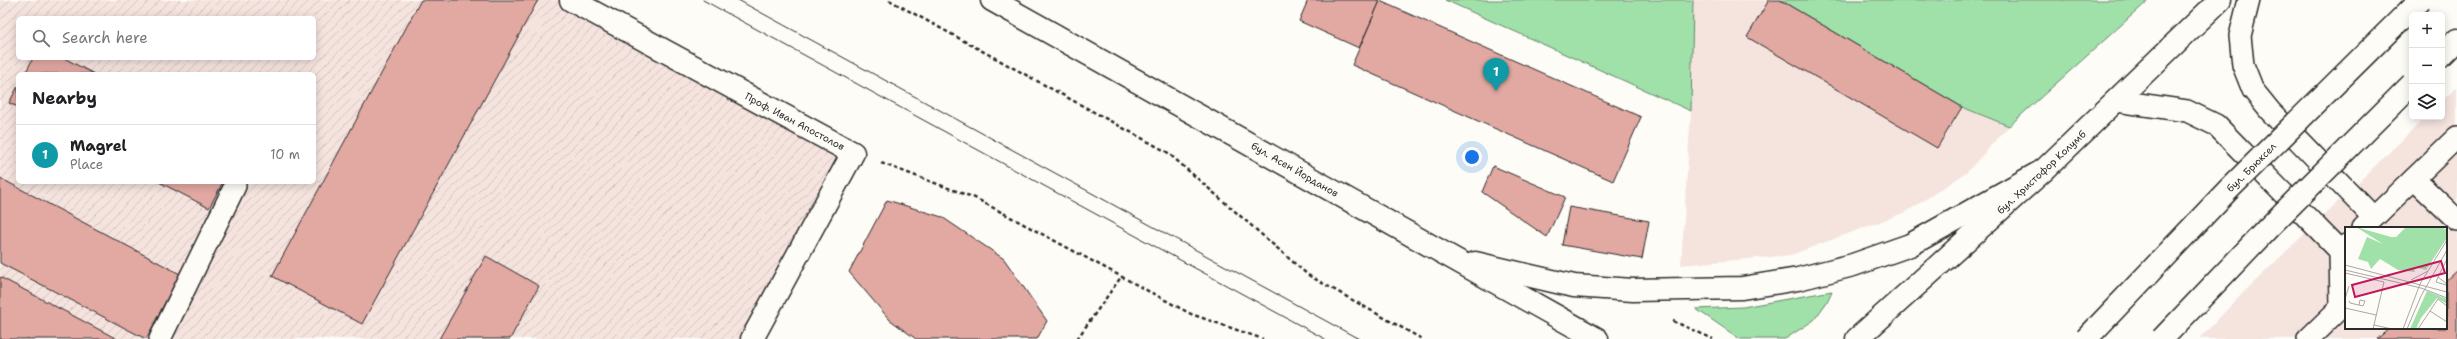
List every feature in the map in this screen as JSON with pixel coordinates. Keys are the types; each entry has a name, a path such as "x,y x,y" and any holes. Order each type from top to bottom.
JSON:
{"main road":[{"name":"Проф. Иван Апостолов","path":"571,0 853,153 752,339"},
{"name":"бул. Асен Йорданов","path":"992,0 1597,339"},
{"name":"бул. Христофор Колумб","path":"1857,339 2044,170 2220,0"},
{"name":"бул. Брюксел","path":"2086,339 2229,189 2420,0"},
{"path":"2445,51 2457,40"},
{"path":"2162,339 2269,227 2409,87"},
{"path":"1450,256 1574,286 1666,291 1742,288 1798,279 1853,265 1910,245 2044,170"}],"lane":[{"path":"2249,0 2240,36 2242,65 2253,90 2368,223 2457,137"},
{"path":"2117,101 2187,111 2216,126 2343,248 2341,307 2308,339"},
{"path":"2414,178 2457,220"},
{"path":"160,339 236,186"}],"path":[{"path":"889,0 1167,152 1308,275 1422,339"},
{"path":"853,153 975,198 1191,314 1263,339"},
{"path":"1077,339 1121,277"},
{"path":"1666,318 1713,339"}],"shaded area":[{"path":"0,0 571,0 853,153 752,339 0,339"},
{"path":"1693,0 1780,0 1962,107 2009,126 1966,173 1906,212 1791,255 1681,265 1691,111"},
{"path":"2457,87 2457,339 2199,339 2243,293 2423,120 2445,120 2445,98"}],"green space":[{"path":"1445,0 1693,0 1691,111"},
{"path":"1780,0 2149,0 2009,126 1962,107"},
{"path":"1832,291 1827,302 1814,320 1785,339 1740,339 1696,309 1743,307"}],"building":[{"path":"421,0 538,0 362,324 272,276"},
{"path":"1308,0 1380,1 1359,48 1299,21"},
{"path":"1769,0 1780,0 1962,107 1937,148 1747,37"},
{"path":"1380,1 1641,117 1613,181 1352,65"},
{"path":"32,60 68,60 90,72 26,72"},
{"path":"16,90 16,106 9,103"},
{"path":"1493,166 1565,197 1547,237 1482,192"},
{"path":"0,178 180,274 146,339 0,263"},
{"path":"163,184 222,184 209,208"},
{"path":"887,200 942,217 1004,259 1047,321 1037,339 916,339 889,319 849,272"},
{"path":"1569,207 1649,221 1642,259 1562,245"},
{"path":"486,256 539,286 510,339 439,339"},
{"path":"2457,270 2457,339 2377,339 2389,329 2447,329 2447,279"},
{"path":"0,277 117,339 0,339"}],"tram line":[{"path":"703,0 1325,339"},
{"path":"738,0 1359,339"}],"place":[{"name":"Magrel","path":"1496,91"}]}
